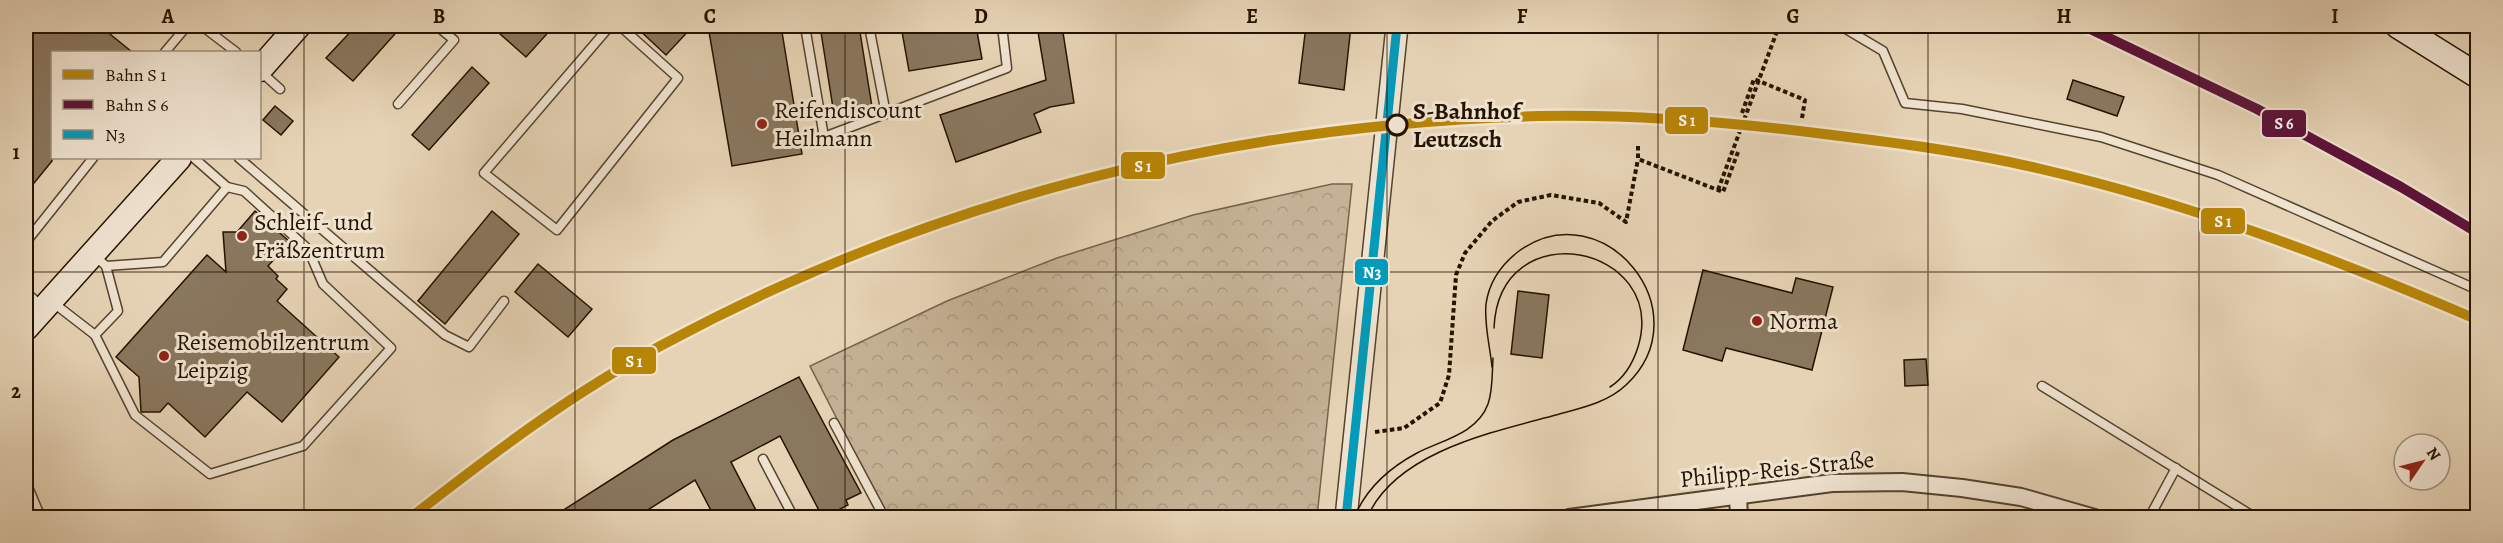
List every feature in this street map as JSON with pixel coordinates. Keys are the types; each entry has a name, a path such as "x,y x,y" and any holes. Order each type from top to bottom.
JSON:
{"main road":[{"path":"261,69 298,26"},
{"path":"2398,26 2478,76"},
{"path":"26,328 47,304 99,260 178,159"}],"street":[{"path":"1346,518 1397,26"},
{"name":"Philipp-Reis-Straße","path":"1569,518 1832,483 1902,482 2021,497 2096,518"},
{"path":"1738,495 1739,518"}],"lane":[{"path":"166,51 187,26"},
{"path":"202,26 235,51"},
{"path":"398,104 454,40 437,26"},
{"path":"610,26 484,173 557,230 678,78 620,26"},
{"path":"805,26 824,137 1008,68 1002,26"},
{"path":"869,26 886,114"},
{"path":"1841,26 1883,51 1905,103 1962,109 2101,137 2218,175 2478,290"},
{"path":"261,71 280,89"},
{"path":"26,242 92,159"},
{"path":"26,292 95,335 135,415 210,474 303,446 391,348 323,284 308,249 244,191 227,187 195,159"},
{"path":"240,159 445,335 469,346 504,300"},
{"path":"95,335 118,311 99,260 163,262 227,187"},
{"path":"2042,386 2256,518"},
{"path":"834,423 883,515 882,518"},
{"path":"763,459 794,518"},
{"path":"2149,518 2176,468"},
{"path":"26,482 41,518"}],"path":[{"path":"1742,113 1779,26"},
{"path":"1757,80 1805,100 1802,118"},
{"path":"1721,191 1757,80"},
{"path":"1353,435 1404,428 1440,403 1449,375 1455,274 1465,253 1492,221 1518,202 1551,195 1599,203 1626,222 1638,159 1638,146"},
{"path":"1721,191 1738,152"},
{"path":"1638,159 1721,191"}],"green space":[{"path":"1332,184 1352,184 1317,517 887,517 810,366 947,301 1057,258 1193,215"}],"building":[{"path":"26,26 100,26 131,51 51,51 52,161 26,193"},
{"path":"356,26 402,26 353,81 326,58"},
{"path":"491,26 554,26 526,57"},
{"path":"635,26 693,26 666,55"},
{"path":"708,26 781,26 802,154 732,166"},
{"path":"820,26 859,26 872,107 834,114"},
{"path":"901,26 976,26 982,59 909,71"},
{"path":"1037,26 1062,26 1074,103 1050,107 1034,114 1041,132 956,162 940,115 1046,80"},
{"path":"1306,26 1351,26 1344,90 1299,83"},
{"path":"472,67 489,83 429,150 412,135"},
{"path":"2073,80 2124,97 2117,116 2067,99"},
{"path":"275,106 293,121 281,135 263,120"},
{"path":"255,211 290,242 268,266 278,276 276,279 287,289 277,301 339,357 282,422 247,392 205,437 168,403 160,412 141,412 139,377 116,357 207,255 226,272 223,232 237,232"},
{"path":"492,211 519,234 445,324 418,301"},
{"path":"538,264 592,309 568,337 515,292"},
{"name":"Norma","path":"1703,270 1792,293 1796,278 1833,287 1812,370 1726,348 1722,361 1683,350"},
{"path":"1518,291 1549,295 1542,358 1511,354"},
{"path":"1926,359 1928,385 1905,386 1904,360"},
{"path":"799,377 861,493 846,500 848,505 823,518 780,436 731,462 760,518 715,518 695,480 635,518 551,518 673,440"}],"tram line":[{"path":"1343,518 1392,26"},
{"path":"1367,518 1381,495 1399,476 1422,461 1476,438 1575,410 1619,391 1647,356 1654,325 1649,294 1633,268 1610,247 1582,236 1551,236 1519,251 1497,274 1490,288 1486,304 1486,320 1492,367"},
{"path":"1494,328 1503,291 1523,267 1550,255 1580,255 1607,265 1629,284 1641,312 1636,353 1624,375 1610,387"},
{"path":"1354,518 1365,497 1388,472 1417,453 1458,435 1483,414 1490,399 1493,358"}],"transit line":[{"name":"N3","path":"1346,518 1397,26"},
{"path":"2084,26 2257,109 2401,187 2478,233"},
{"path":"410,518 533,425 630,363 767,293 872,248 979,210 1088,178 1199,153 1311,134 1424,122 1539,116 1610,116 1682,120 1851,137 1987,158 2097,183 2208,216 2317,255 2478,320"}],"place":[{"name":"Reifendiscount Heilmann","path":"762,124"},
{"name":"S-Bahnhof Leutzsch","path":"1397,125"},
{"name":"Schleif- und Fräßzentrum","path":"242,236"},
{"name":"Norma","path":"1757,321"},
{"name":"Reisemobilzentrum Leipzig","path":"164,356"}]}
